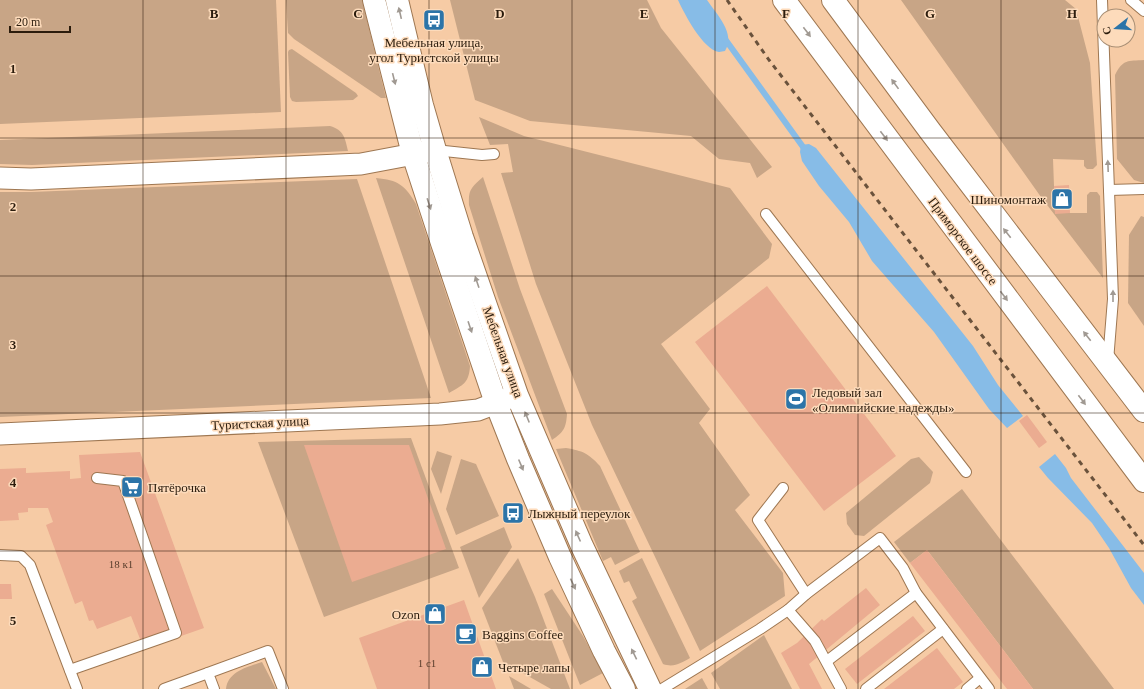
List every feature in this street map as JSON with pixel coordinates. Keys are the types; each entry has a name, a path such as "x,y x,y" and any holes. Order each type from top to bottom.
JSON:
{"street":[{"name":"Мебельная улица","path":"374,0 413,154 496,403 560,557 604,651 624,689"},
{"name":"Мебельная улица","path":"397,0 422,105 435,150 462,237 518,394 582,546 650,689"},
{"name":"Приморское шоссе","path":"784,0 1144,481"},
{"path":"833,0 930,131 1144,411"},
{"path":"0,178 31,179 361,164 435,150"},
{"name":"Туристская улица","path":"0,434 440,414 478,410 518,394"}],"lane":[{"path":"1131,0 1144,11"},
{"path":"1104,48 1113,299 1108,363"},
{"path":"435,150 482,156 494,154"},
{"path":"1109,190 1144,189"},
{"path":"766,214 966,472"},
{"path":"70,670 176,633 122,481 97,478"},
{"path":"783,488 758,520 806,594"},
{"path":"662,689 788,610 806,594 880,538 903,568 916,593 989,689"},
{"path":"0,555 21,556 30,565 77,689"},
{"path":"827,662 916,593"},
{"path":"788,610 815,641 841,689"},
{"path":"866,689 943,629"},
{"path":"164,689 268,651 283,689"},
{"path":"208,673 214,689"},
{"path":"967,689 980,678"}],"shaded area":[{"path":"0,0 276,0 281,112 0,124"},
{"path":"286,0 362,0 386,98 381,98 294,39 288,33"},
{"path":"450,0 647,0 661,28 772,167 757,178 750,163 719,159 691,136 530,121 475,100"},
{"path":"901,0 1065,0 1076,9 1090,63 1097,165 1093,169 1087,169 1084,166 1084,160 1053,159 1055,213 1087,213 1087,195 1090,192 1097,192 1100,196 1103,278 1041,197"},
{"path":"292,49 356,93 358,96 353,100 292,101 290,97 288,52"},
{"path":"1144,60 1144,183 1134,180 1117,159 1115,75 1123,63"},
{"path":"479,117 524,136 730,188 772,244 769,258 661,344 710,409 699,423 750,495 735,510 783,573 785,596 700,651 592,425 536,284 501,173 513,172 508,144 490,145"},
{"path":"330,126 341,132 345,138 348,151 32,165 0,164 0,140"},
{"path":"483,177 520,289 567,414 564,429 552,440 498,297 469,205 470,192 476,183"},
{"path":"376,178 390,180 400,185 408,192 416,204 470,366 467,380 458,388 449,393"},
{"path":"357,179 431,398 0,417 0,192"},
{"path":"1141,216 1144,217 1144,326 1128,303 1129,235"},
{"path":"411,438 459,568 324,617 258,442"},
{"path":"566,448 585,453 600,466 640,552 615,565 611,557 603,561 556,449"},
{"path":"437,451 452,456 441,494 431,469"},
{"path":"919,457 933,472 930,483 864,536 855,535 847,524 846,513 911,459"},
{"path":"461,459 476,464 499,516 456,535 446,509"},
{"path":"962,489 1114,689 1033,689 927,550 910,563 894,542"},
{"path":"504,527 512,547 479,598 460,547"},
{"path":"518,558 535,597 570,689 551,689 503,662 482,608"},
{"path":"642,558 690,658 684,662 671,665 663,664 632,601 637,598 629,581 624,583 619,571"},
{"path":"552,589 583,636 603,673 580,685 544,594"},
{"path":"764,635 792,689 720,689 711,673"},
{"path":"262,662 276,689 226,689 230,678 235,674 245,668"},
{"path":"509,676 531,689 514,689"},
{"path":"702,678 708,689 685,689"}],"water":[{"path":"678,0 707,0 724,24 727,31 728,44 725,51 719,52 713,50 707,45 695,30"},
{"path":"809,144 816,148 973,346 998,385 1023,416 1007,428 989,409 934,332 872,261 849,222 819,186 802,161 800,152 801,145"},
{"path":"1055,454 1066,468 1071,478 1144,573 1144,605 1131,588 1109,548 1092,523 1039,467"}],"building":[{"name":"Шиномонтаж","path":"1069,185 1070,213 1055,214 1054,186"},
{"name":"Ледовый зал «Олимпийские надежды»","path":"767,286 896,456 824,511 695,342"},
{"path":"1027,415 1047,442 1039,448 1019,421"},
{"path":"304,445 409,445 446,549 352,582"},
{"path":"140,452 204,628 144,649 131,616 97,629 93,620 89,621 82,601 75,604 46,525 53,522 48,508 28,508 28,512 18,513 19,520 0,521 0,469 26,468 26,473 70,471 70,479 81,478 79,455"},
{"path":"927,550 1033,689 1007,689 910,563"},
{"path":"0,584 11,584 12,599 0,599"},
{"path":"866,588 880,605 809,664 822,689 800,689 781,653 797,643 822,619 824,621"},
{"path":"464,600 496,689 377,689 359,638"},
{"path":"913,616 925,631 857,684 845,669"},
{"path":"937,648 963,682 954,689 884,689"}],"waterway":[{"path":"725,39 806,151"}],"railway":[{"path":"727,0 769,60 1144,545"}],"place":[{"name":"Мебельная улица, угол Туристской улицы","path":"434,20"},
{"name":"Шиномонтаж","path":"1062,199"},
{"name":"Ледовый зал «Олимпийские надежды»","path":"796,399"},
{"name":"Пятёрочка","path":"132,487"},
{"name":"Лыжный переулок","path":"513,513"},
{"name":"Ozon","path":"435,614"},
{"name":"Baggins Coffee","path":"466,634"},
{"name":"Четыре лапы","path":"482,667"}]}
